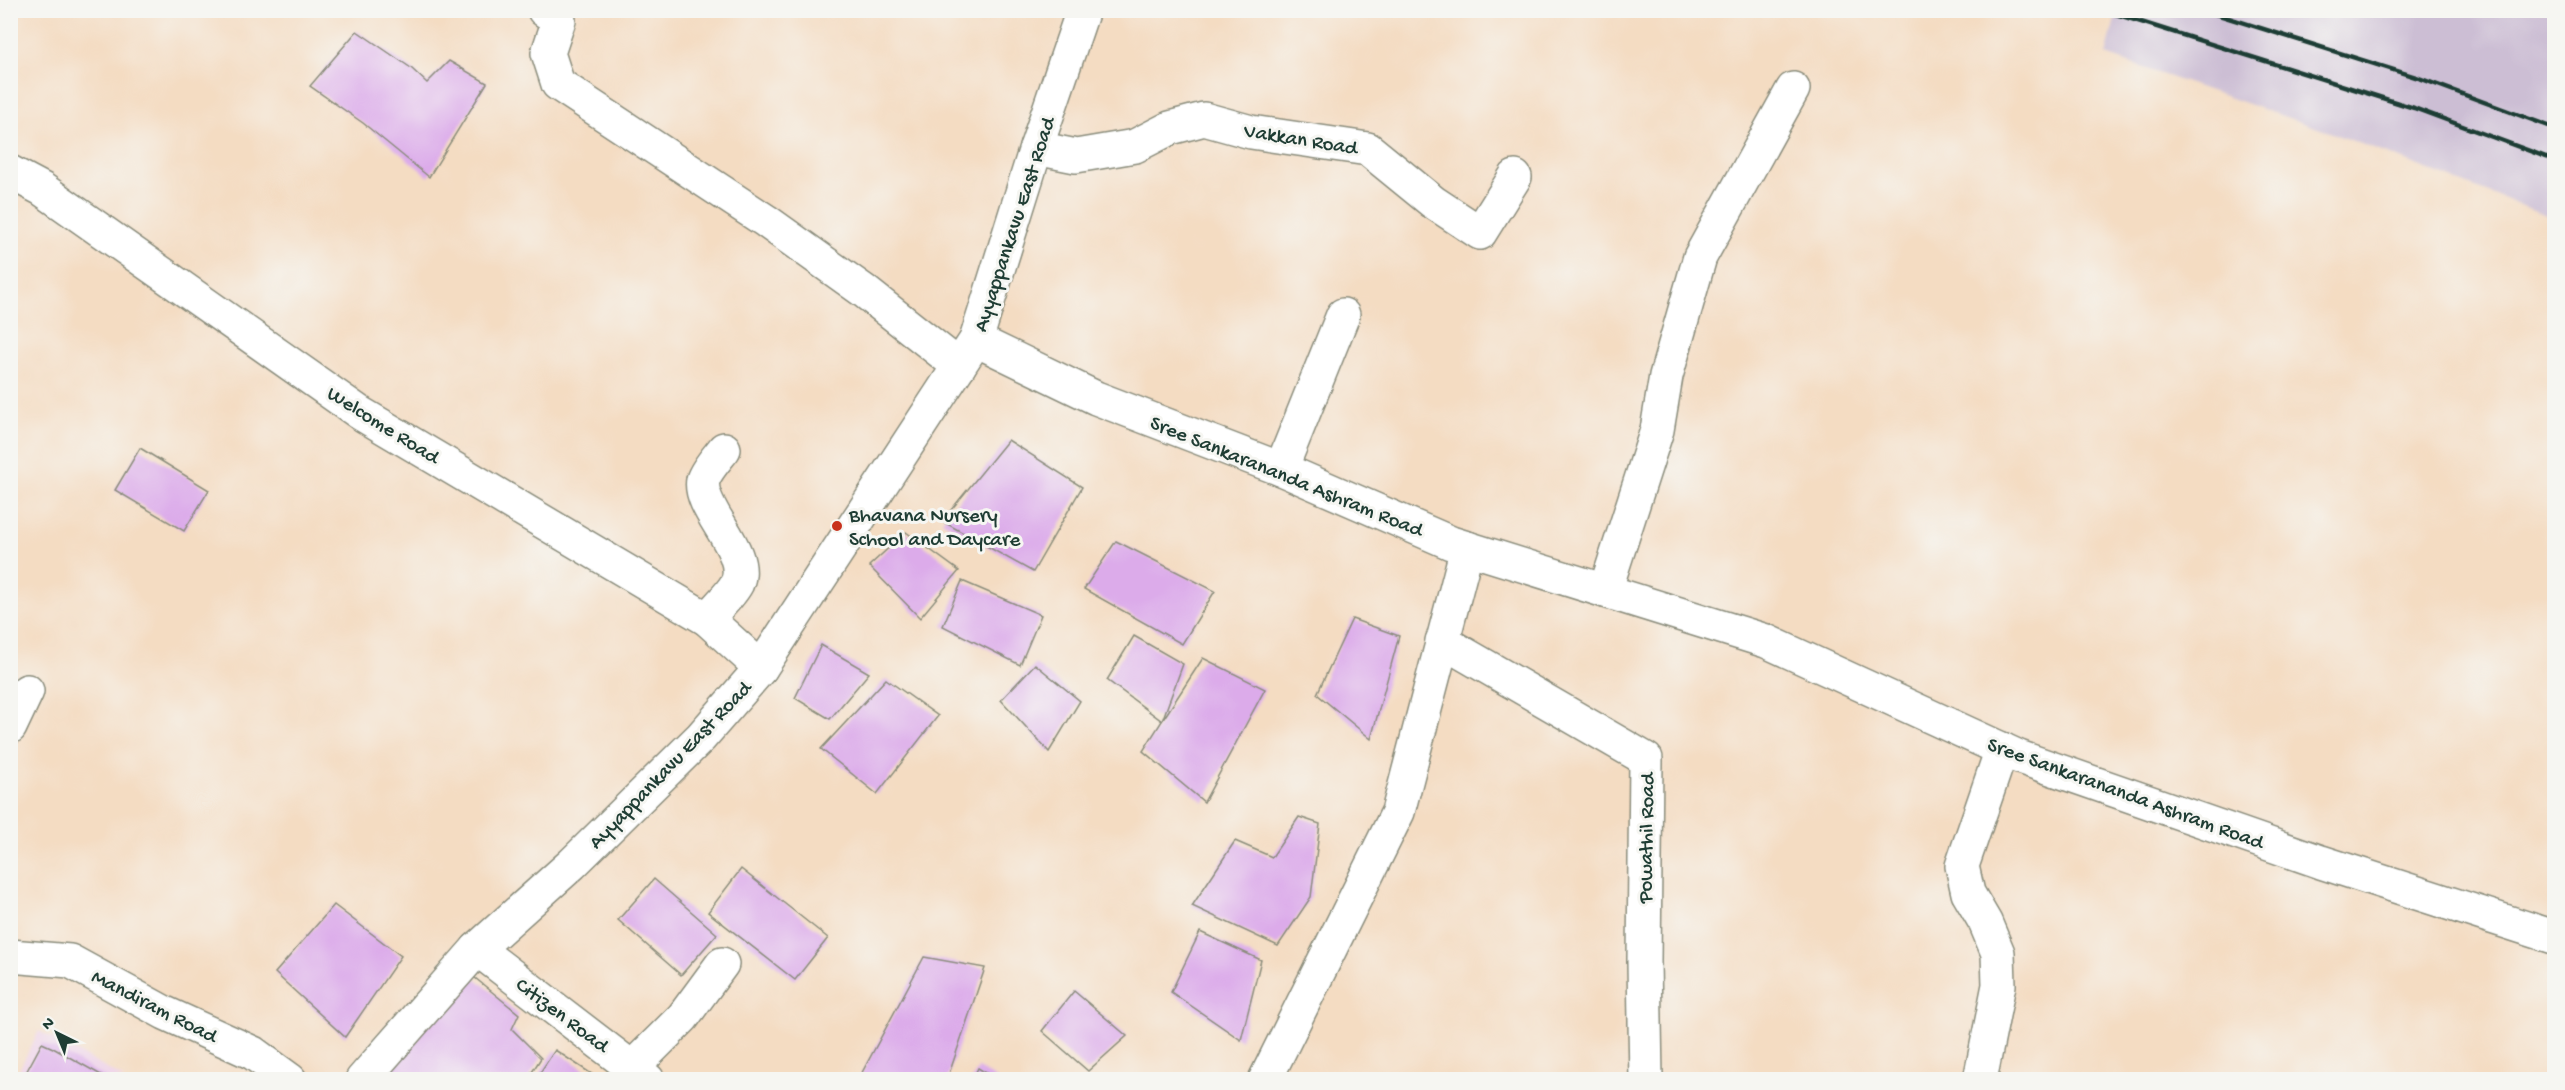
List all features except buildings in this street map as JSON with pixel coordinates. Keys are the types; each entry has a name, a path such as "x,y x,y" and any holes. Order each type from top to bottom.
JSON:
{"street":[{"name":"Sree Sankarananda Ashram Road","path":"544,10 559,20 548,53 558,84 766,221 864,291 968,353 1096,398 1281,469 1467,548 1766,641 2019,757 2298,854 2554,937"},
{"name":"Ayyappankavu East Road","path":"362,1080 477,950 572,864 701,737 761,668 968,353 1083,10"},
{"path":"1605,591 1657,430 1666,376 1700,257 1793,89"},
{"name":"Vakkan Road","path":"1036,148 1076,156 1135,146 1170,128 1204,120 1251,132 1368,149 1433,202 1480,233 1515,177"},
{"name":"Welcome Road","path":"10,172 42,189 360,413 707,619 761,668"},
{"path":"1281,469 1343,315"},
{"path":"707,619 738,582 738,563 728,537 706,500 704,480 724,449"},
{"path":"1265,1080 1398,812 1467,548"},
{"name":"Powathil Road","path":"1442,641 1646,759 1644,962 1646,1080"},
{"path":"10,727 27,690"},
{"path":"1980,1080 1999,985 1998,953 1985,922 1968,892 1962,866 2002,749"},
{"name":"Citizen Road","path":"477,950 640,1073"},
{"name":"Mandiram Road","path":"10,956 70,962 165,1013 253,1053 290,1080"},
{"path":"640,1073 722,964"}],"shaded area":[{"path":"2117,11 2554,11 2554,218 2335,134 2106,55"},
{"path":"39,1031 125,1079 14,1080"}],"railway":[{"path":"2103,10 2414,108 2554,160"},
{"path":"2203,10 2419,78 2554,128"}],"place":[{"name":"Bhavana Nursery School and Daycare","path":"837,526"}]}
